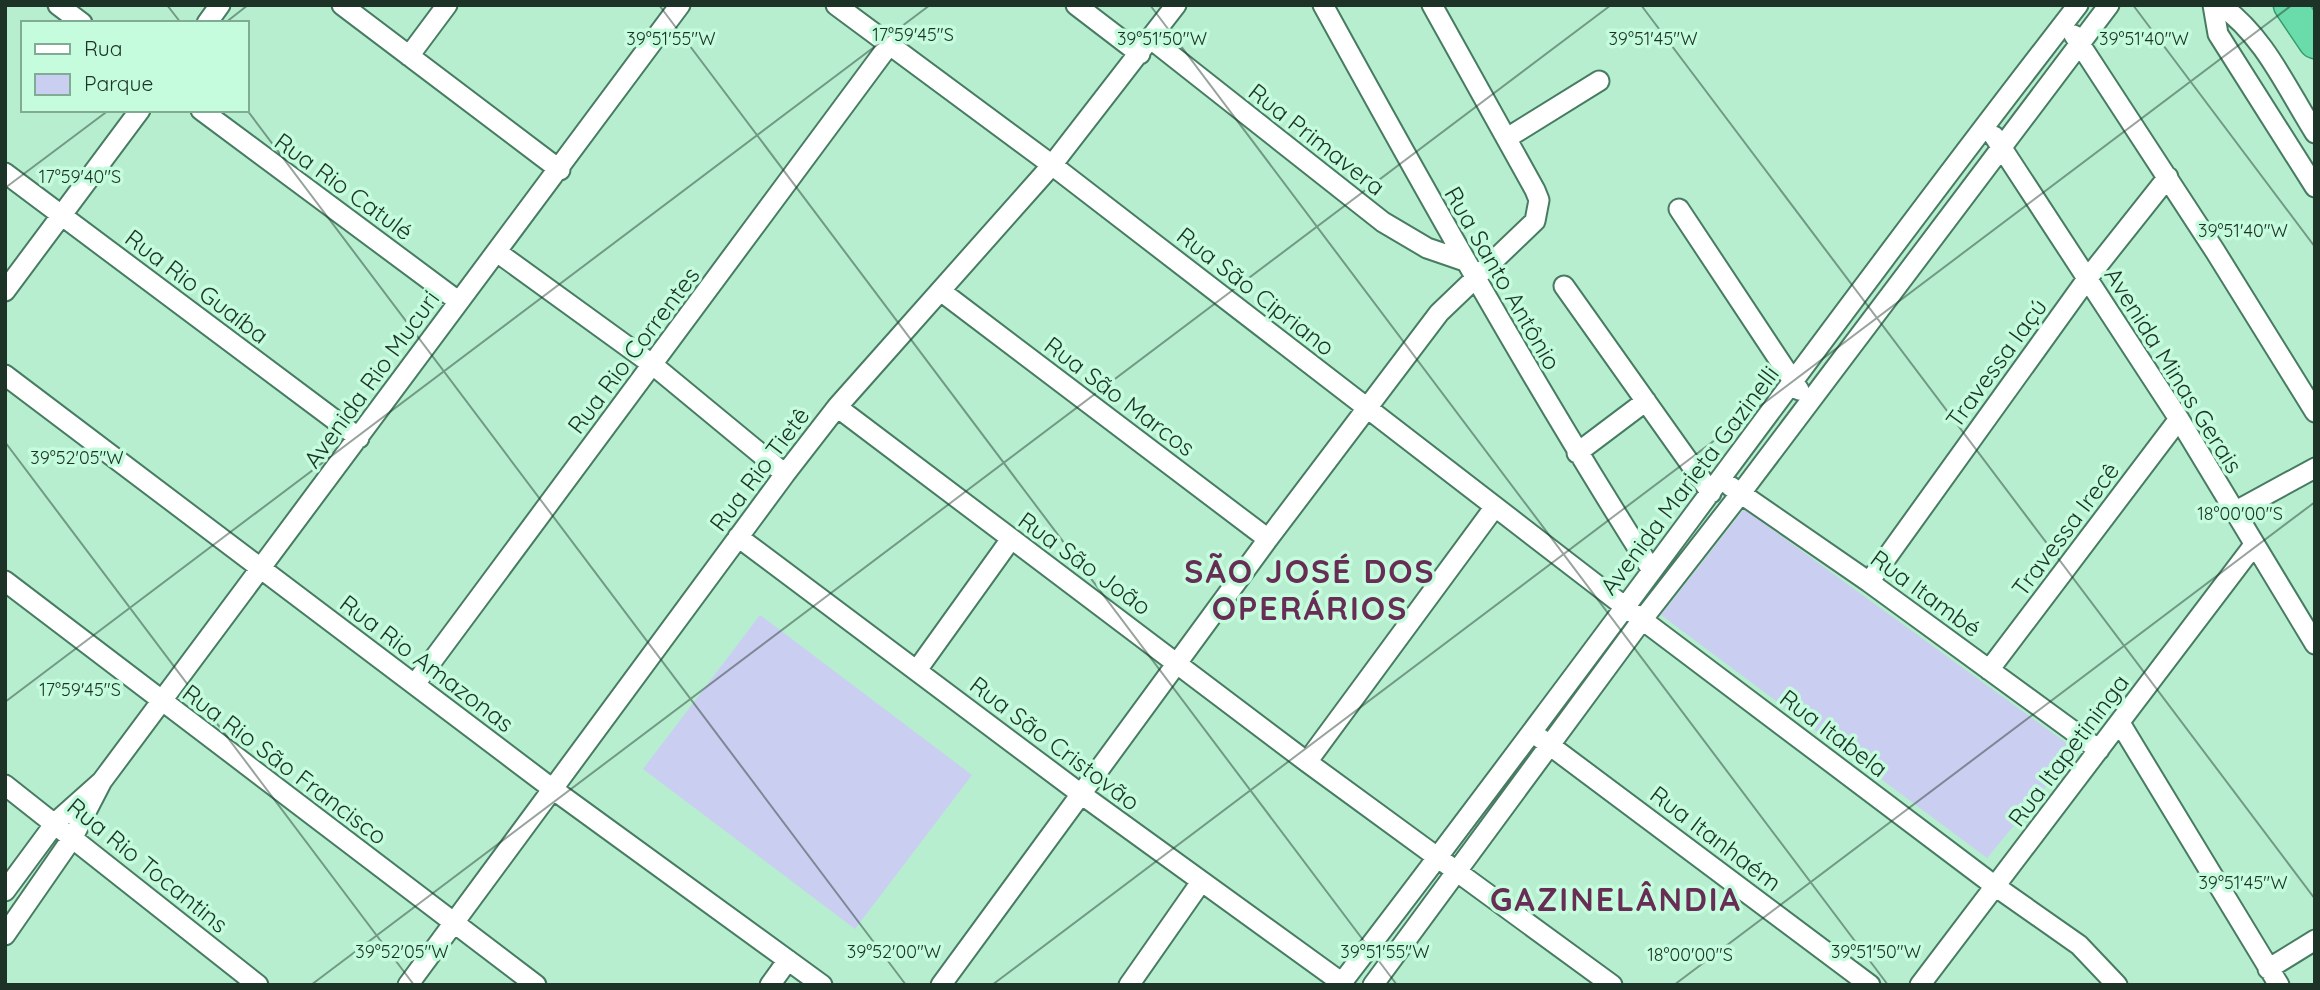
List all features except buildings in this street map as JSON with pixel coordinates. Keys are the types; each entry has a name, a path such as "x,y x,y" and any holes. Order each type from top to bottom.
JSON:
{"highway":[{"path":"2290,5 2315,42"}],"street":[{"path":"58,5 79,21"},
{"path":"208,21 220,5"},
{"path":"342,5 560,170"},
{"path":"408,56 447,5"},
{"name":"Avenida Rio Mucuri","path":"5,935 73,837 102,781 159,701 359,438 458,301 560,170 680,5"},
{"name":"Rua São Cipriano","path":"836,5 1052,165 1494,508 1643,620"},
{"name":"Rua Primavera","path":"1076,5 1146,46 1383,222 1427,248 1462,260"},
{"name":"Rua Rio Tietê","path":"408,985 837,407 942,292 1052,165 1176,5"},
{"name":"Rua Santo Antônio","path":"1323,5 1462,260 1577,453 1651,569"},
{"path":"941,985 1268,539 1439,313 1535,220 1539,209 1535,190 1432,5"},
{"name":"Avenida Marieta Gazinelli","path":"1343,984 1651,569 1716,487 2078,5"},
{"name":"Avenida Marieta Gazinelli","path":"1373,985 1643,620 2109,5"},
{"path":"2213,5 2218,34 2315,187"},
{"path":"2220,5 2239,18 2253,34 2315,133"},
{"path":"2064,23 2168,177 2315,412"},
{"name":"Rua Rio Correntes","path":"415,684 889,45"},
{"path":"1507,138 1600,81"},
{"path":"5,290 139,112"},
{"name":"Rua Rio Catulé","path":"204,112 458,301"},
{"name":"Avenida Minas Gerais","path":"1987,126 2179,419 2315,645"},
{"name":"Rua Rio Guaíba","path":"5,173 359,438"},
{"name":"Travessa Iaçú","path":"1869,582 2087,279 2168,177"},
{"path":"1679,209 1808,402"},
{"path":"497,252 653,365 785,474"},
{"name":"Rua Itambé","path":"1564,286 1646,401 1716,487 1741,494 1869,582 2099,750"},
{"path":"1864,289 1882,304"},
{"name":"Rua São Marcos","path":"942,292 1268,539"},
{"name":"Rua Rio Amazonas","path":"5,375 554,790 822,985"},
{"path":"1577,453 1646,401"},
{"name":"Rua São João","path":"837,407 1307,762 1612,985"},
{"name":"Travessa Irecê","path":"1989,670 2179,419"},
{"path":"2234,512 2315,468"},
{"path":"1307,762 1494,508"},
{"name":"Rua São Cristovão","path":"738,537 1343,984"},
{"path":"917,670 1011,539"},
{"name":"Rua Itapetininga","path":"1920,985 2254,545"},
{"name":"Rua Rio São Francisco","path":"5,581 159,701 536,985"},
{"name":"Rua Itabela","path":"1643,620 1995,886 2079,945 2117,985"},
{"path":"2120,723 2274,977 2315,940"},
{"name":"Rua Itanhaém","path":"1531,732 1870,985"},
{"name":"Avenida Rio Mucuri","path":"5,891 56,822 102,781"},
{"name":"Rua Rio Tocantins","path":"5,785 56,822 258,985"},
{"path":"1129,985 1201,881"},
{"path":"770,985 788,960"}],"green space":[{"path":"1744,509 2076,750 1987,858 1661,615"},
{"path":"760,615 972,775 855,929 643,769"}],"district":[{"name":"SÃO JOSÉ DOS OPERÁRIOS","path":"1310,590"},
{"name":"GAZINELÂNDIA","path":"1616,899"}]}
